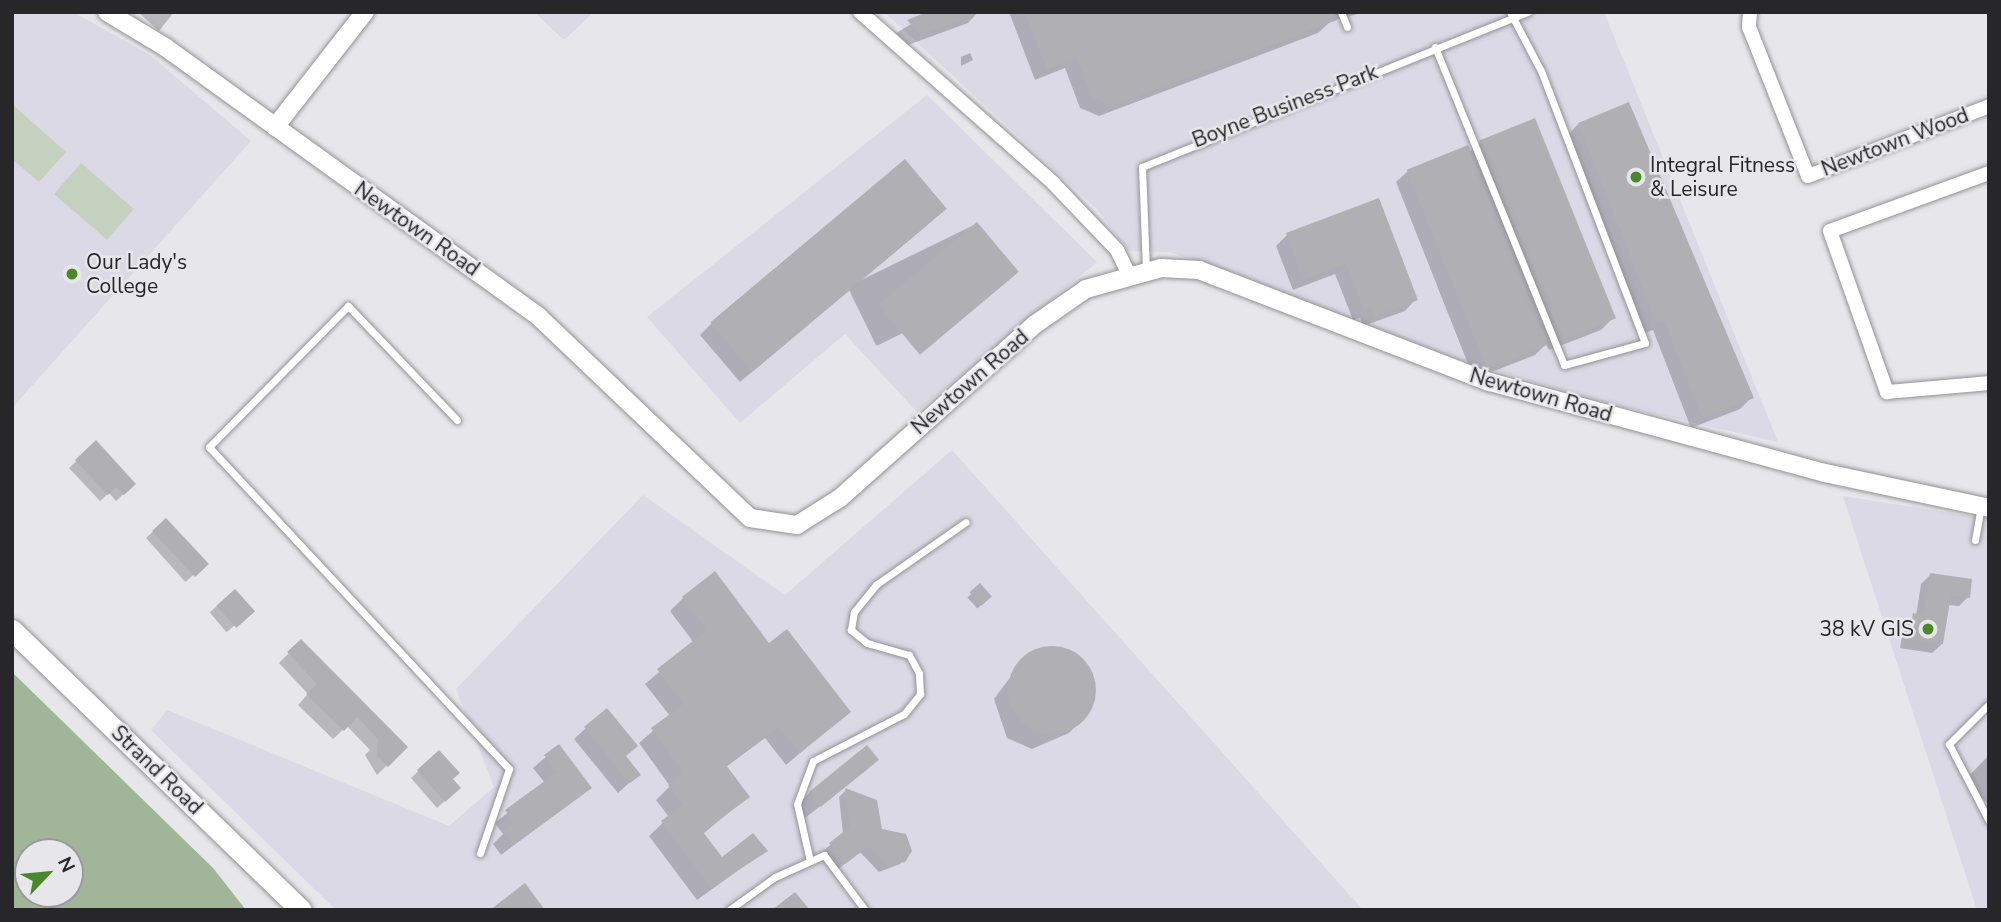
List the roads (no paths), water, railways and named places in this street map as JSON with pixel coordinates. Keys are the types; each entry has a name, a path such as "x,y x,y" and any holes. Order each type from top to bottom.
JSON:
{"main road":[{"name":"Strand Road","path":"12,630 302,910"}],"street":[{"name":"Newtown Road","path":"107,12 275,127 539,317 750,518 797,525 840,498 1034,325 1086,289 1138,273 1199,270 1490,382 1825,474 1985,508"},
{"path":"275,127 365,12"},
{"path":"860,12 1053,183 1138,273"},
{"name":"Newtown Wood","path":"1750,12 1749,27 1808,176 1989,106"},
{"path":"1989,173 1830,231 1887,392 1989,383"}],"lane":[{"path":"1340,12 1347,27"},
{"name":"Boyne Business Park","path":"1138,273 1142,167 1513,14 1528,12"},
{"path":"1436,47 1564,365 1645,343 1513,14"},
{"path":"457,420 348,306 209,447 509,769 480,853"},
{"path":"1975,540 1985,508"},
{"path":"810,861 797,804 813,761 904,714 919,694 919,673 909,655 867,643 851,630 854,612 877,584 966,522"},
{"path":"1989,704 1950,744 1989,821"},
{"path":"729,910 824,855 865,910"}],"place":[{"name":"Integral Fitness & Leisure","path":"1636,177"},
{"name":"Our Lady's College","path":"72,274"},
{"name":"38 kV GIS","path":"1928,629"}]}
